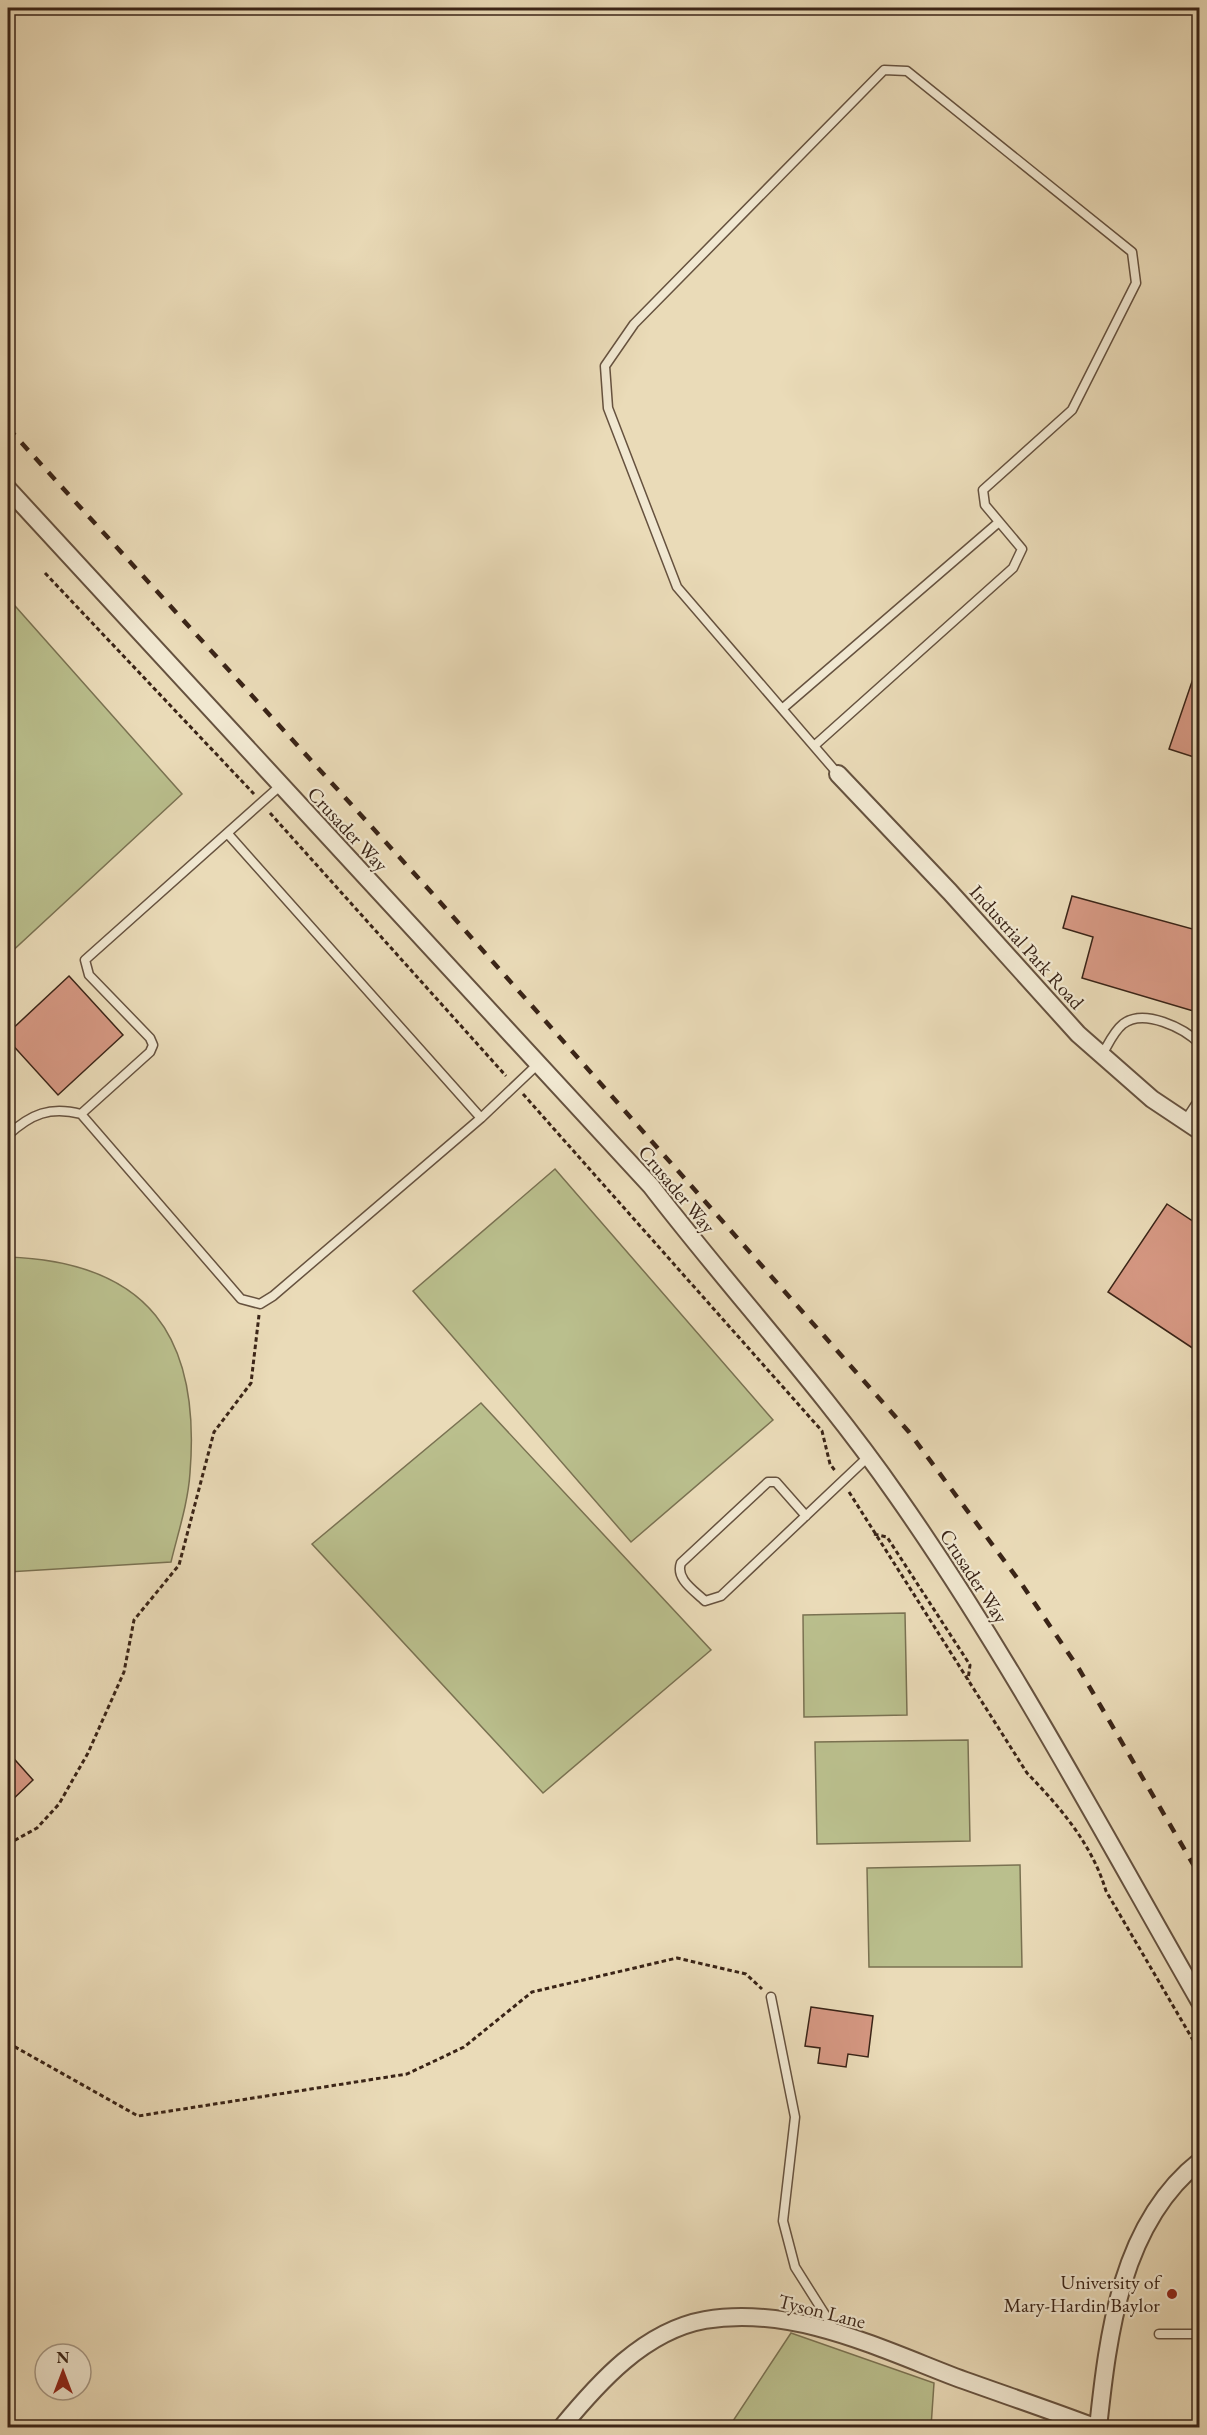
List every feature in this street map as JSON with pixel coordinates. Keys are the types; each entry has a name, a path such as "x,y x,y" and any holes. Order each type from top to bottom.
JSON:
{"street":[{"name":"Crusader Way","path":"8,489 651,1186 717,1271 868,1455 938,1559 1044,1726 1200,2002"},
{"name":"Industrial Park Road","path":"838,774 950,892 1078,1034 1152,1099 1200,1131"},
{"path":"1097,2427 1110,2336 1119,2294 1139,2237 1179,2176 1200,2161"},
{"name":"Tyson Lane","path":"561,2427 598,2383 639,2350 670,2332 704,2320 767,2318 810,2325 1097,2427"}],"lane":[{"path":"814,747 1012,568 1022,549 985,506 983,490 1072,410 1136,283 1132,252 907,71 884,70 634,324 605,366 608,408 677,587 814,747 838,774"},
{"path":"782,709 999,522"},
{"path":"81,1114 150,1052 153,1045 150,1038 89,975 85,960 280,786"},
{"path":"228,834 481,1118"},
{"path":"1102,1056 1112,1036 1123,1024 1133,1019 1167,1024 1189,1034 1200,1044"},
{"path":"8,1135 34,1114 47,1110 64,1110 81,1114 241,1299 260,1304 273,1296 481,1118 538,1064"},
{"path":"1185,1121 1200,1098"},
{"path":"806,1516 776,1482 768,1482 681,1563 679,1569 681,1577 705,1601 714,1599 806,1516 843,1482 868,1455"},
{"path":"771,1997 795,2118 783,2221 795,2267 838,2335"},
{"path":"1159,2334 1200,2334"}],"path":[{"path":"45,573 261,803 822,1431 830,1464 1027,1773 1064,1810 1100,1871 1106,1892 1200,2052"},
{"path":"8,1844 37,1828 59,1804 88,1753 124,1672 134,1620 179,1565 214,1432 251,1383 260,1304"},
{"path":"874,1534 886,1537 970,1665 968,1681"},
{"path":"8,2043 138,2116 407,2074 464,2047 532,1992 677,1958 746,1974 771,1997"}],"green space":[{"path":"8,598 182,794 8,955"},
{"path":"555,1169 773,1420 631,1542 413,1291"},
{"path":"8,1257 56,1262 97,1274 130,1291 156,1316 174,1346 186,1382 191,1425 189,1484 171,1562 8,1572"},
{"path":"481,1403 711,1650 543,1793 312,1544"},
{"path":"905,1613 907,1715 804,1717 803,1615"},
{"path":"968,1740 970,1841 817,1844 815,1742"},
{"path":"1020,1865 1022,1967 869,1967 867,1868"},
{"path":"791,2333 934,2383 931,2427 729,2427"}],"building":[{"path":"1197,667 1200,667 1200,759 1169,749"},
{"path":"1072,896 1200,931 1200,1013 1082,978 1093,937 1063,928"},
{"path":"69,976 123,1035 58,1095 8,1040 8,1033"},
{"path":"1167,1204 1200,1226 1200,1353 1108,1292"},
{"path":"8,1752 33,1780 8,1804"},
{"path":"811,2007 873,2016 868,2057 848,2054 846,2067 818,2063 820,2048 805,2046"}],"railway":[{"path":"8,428 432,893 909,1432 1023,1586 1079,1669 1200,1876"}],"place":[{"name":"University of Mary-Hardin Baylor","path":"1172,2294"}]}
